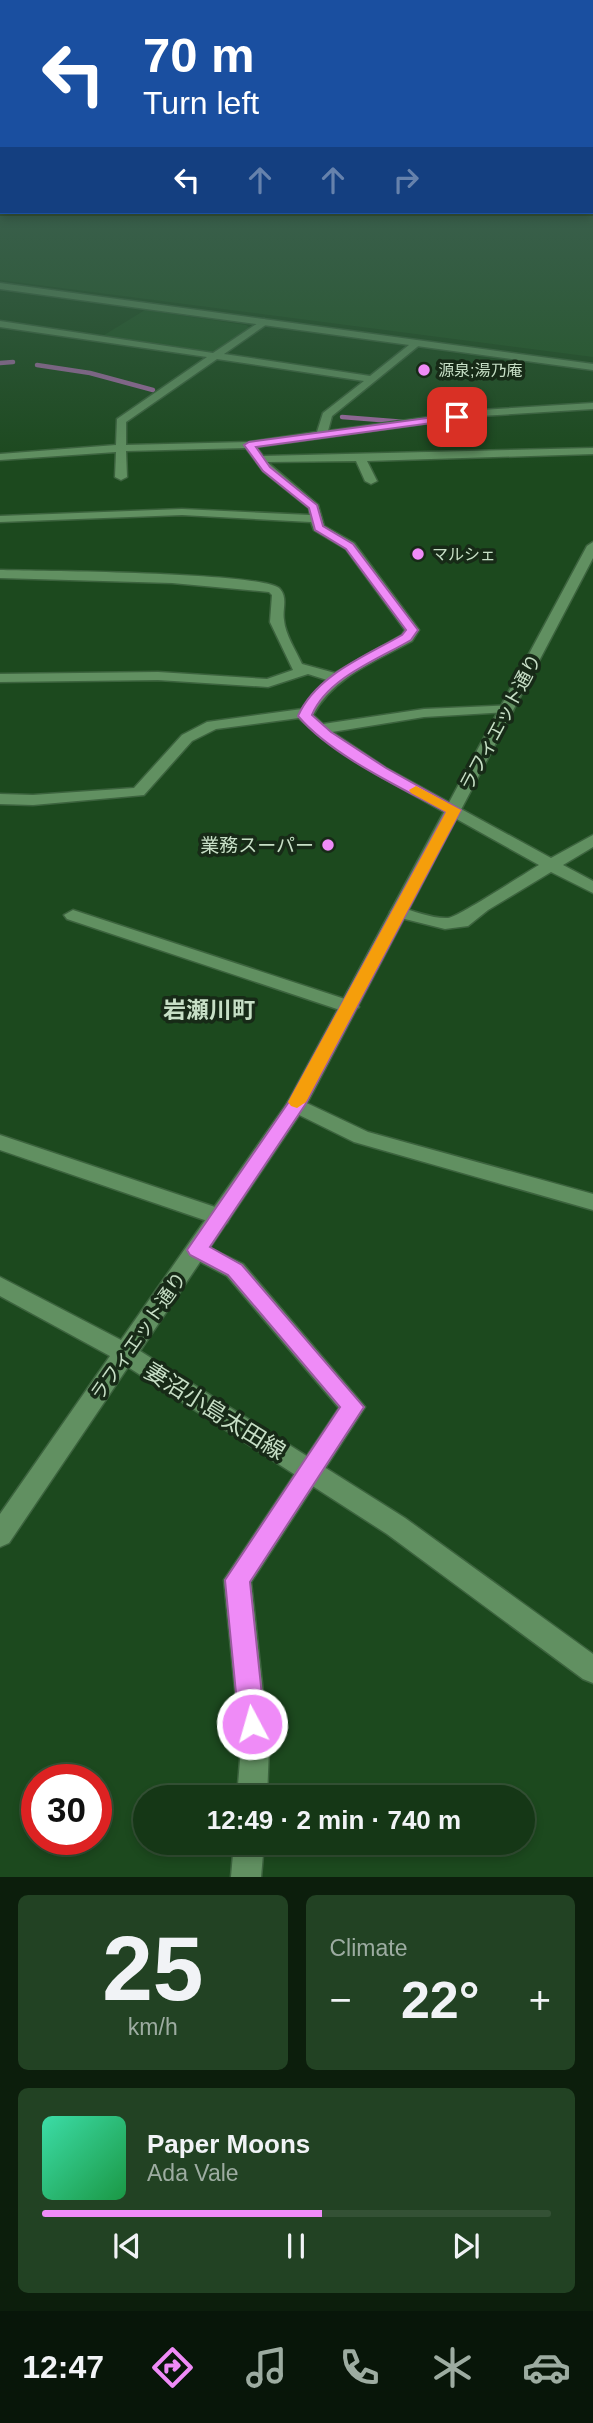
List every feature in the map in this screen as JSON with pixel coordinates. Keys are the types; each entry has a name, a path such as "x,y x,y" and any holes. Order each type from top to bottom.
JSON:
{"street":[{"path":"34,291 593,368"},
{"path":"121,477 121,421 212,355 264,322"},
{"path":"0,324 372,379"},
{"path":"321,436 327,415 417,343"},
{"path":"0,457 122,448 249,445 480,413 593,406"},
{"path":"249,445 267,469 314,507 318,528 349,546 412,630 407,638 337,678 310,704 305,716 381,771 593,888"},
{"path":"260,458 593,451"},
{"path":"360,457 371,481"},
{"path":"0,519 182,512 315,519"},
{"name":"ラフィエット通り","path":"0,1535 296,1105 593,546"},
{"path":"0,574 172,579 261,585 274,589 278,595 277,622 296,667 337,678"},
{"path":"0,678 158,676 268,683 308,670"},
{"path":"320,729 424,712 508,708"},
{"path":"0,799 33,800 139,792 187,738 212,725 306,713"},
{"path":"399,912 445,924 462,922 482,906 593,841"},
{"path":"73,915 350,1007"},
{"path":"296,1105 361,1137 593,1202"},
{"path":"0,1142 219,1217"},
{"path":"197,1250 235,1270 353,1407 312,1472 237,1580 255,1748 252,1785"},
{"name":"妻沼小島太田線","path":"0,1286 126,1354 396,1526 593,1670"},
{"path":"246,1877 247,1855"}],"shaded area":[{"path":"82,291 593,291 593,357"},
{"path":"145,310 246,325 250,328 212,352 101,337"}],"waterway":[{"path":"0,363 13,362"},
{"path":"37,365 90,373 153,390"},
{"path":"342,417 405,422"}],"slow traffic":[{"path":"297,1102 454,810 416,790"}],"place":[{"name":"源泉;湯乃庵","path":"424,370"},
{"name":"マルシェ","path":"418,554"},
{"name":"業務スーパー","path":"328,845"}],"district":[{"name":"岩瀬川町","path":"209,1010"}],"route":[{"path":"252,1724 237,1580 312,1472 353,1407 235,1270 197,1250 296,1105 454,810 381,771 327,735 305,716 310,704 337,678 407,638 412,630 349,546 318,528 314,507 267,469 249,445 457,417"}]}
